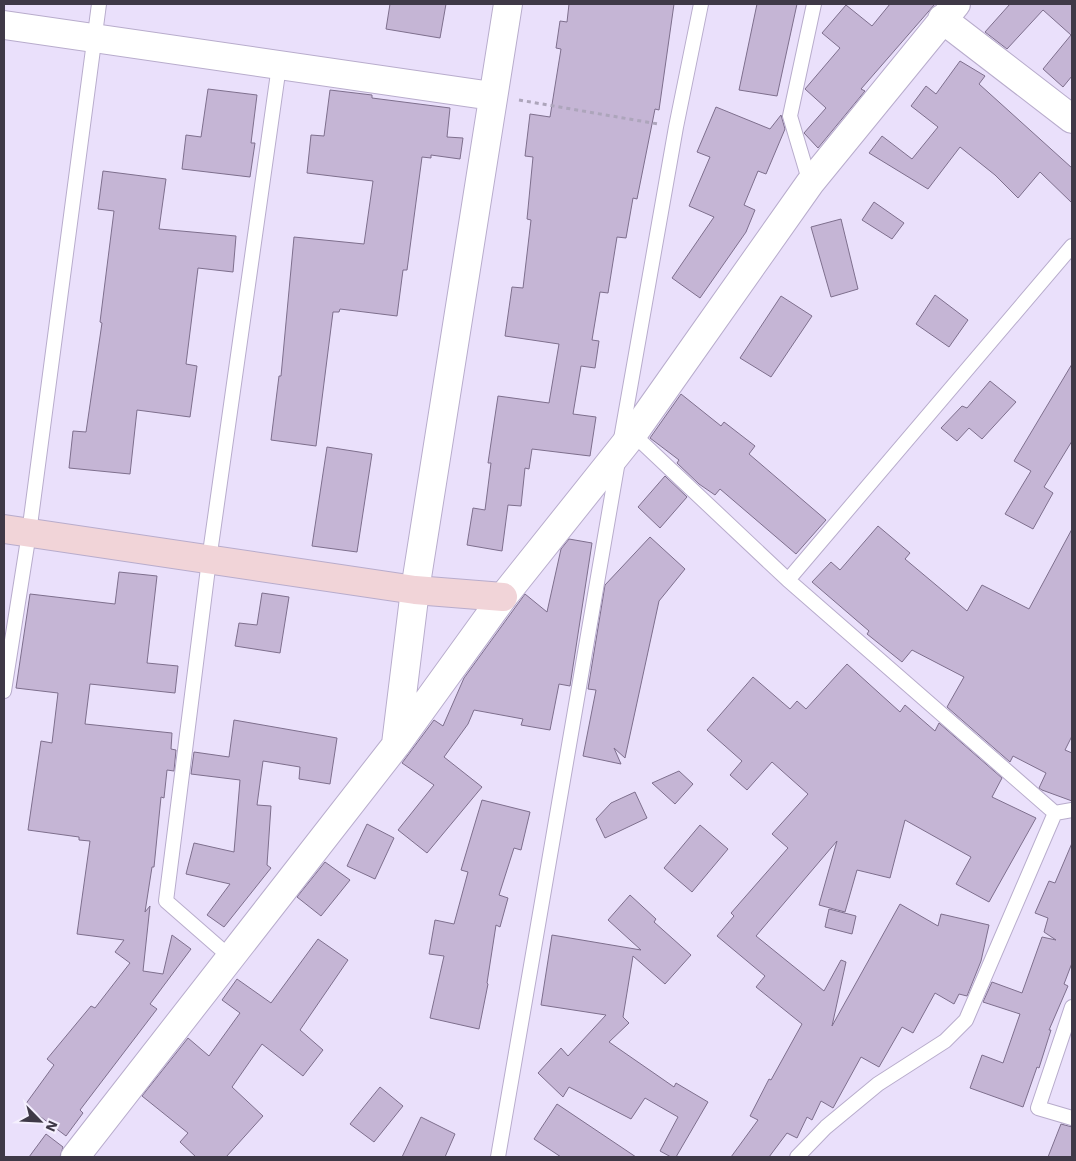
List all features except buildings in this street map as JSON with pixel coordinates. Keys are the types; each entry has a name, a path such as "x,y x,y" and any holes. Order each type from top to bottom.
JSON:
{"street":[{"path":"396,745 415,590 508,4"},
{"path":"75,1157 396,745 503,597 626,443 810,183 906,67 949,11 1072,119"},
{"path":"4,25 492,96"},
{"path":"16,531 415,590 503,597"}],"lane":[{"path":"4,691 16,531 99,4"},
{"path":"498,1157 626,443 676,126 701,4"},
{"path":"810,183 790,116 814,4"},
{"path":"230,957 166,901 209,560 279,66"},
{"path":"788,580 1072,246"},
{"path":"626,443 788,580 1054,813"},
{"path":"1054,813 1072,810"},
{"path":"797,1157 826,1127 878,1084 945,1041 966,1020 1054,813"},
{"path":"1072,1007 1038,1108 1072,1118"}],"path":[{"path":"492,96 676,126"}]}
